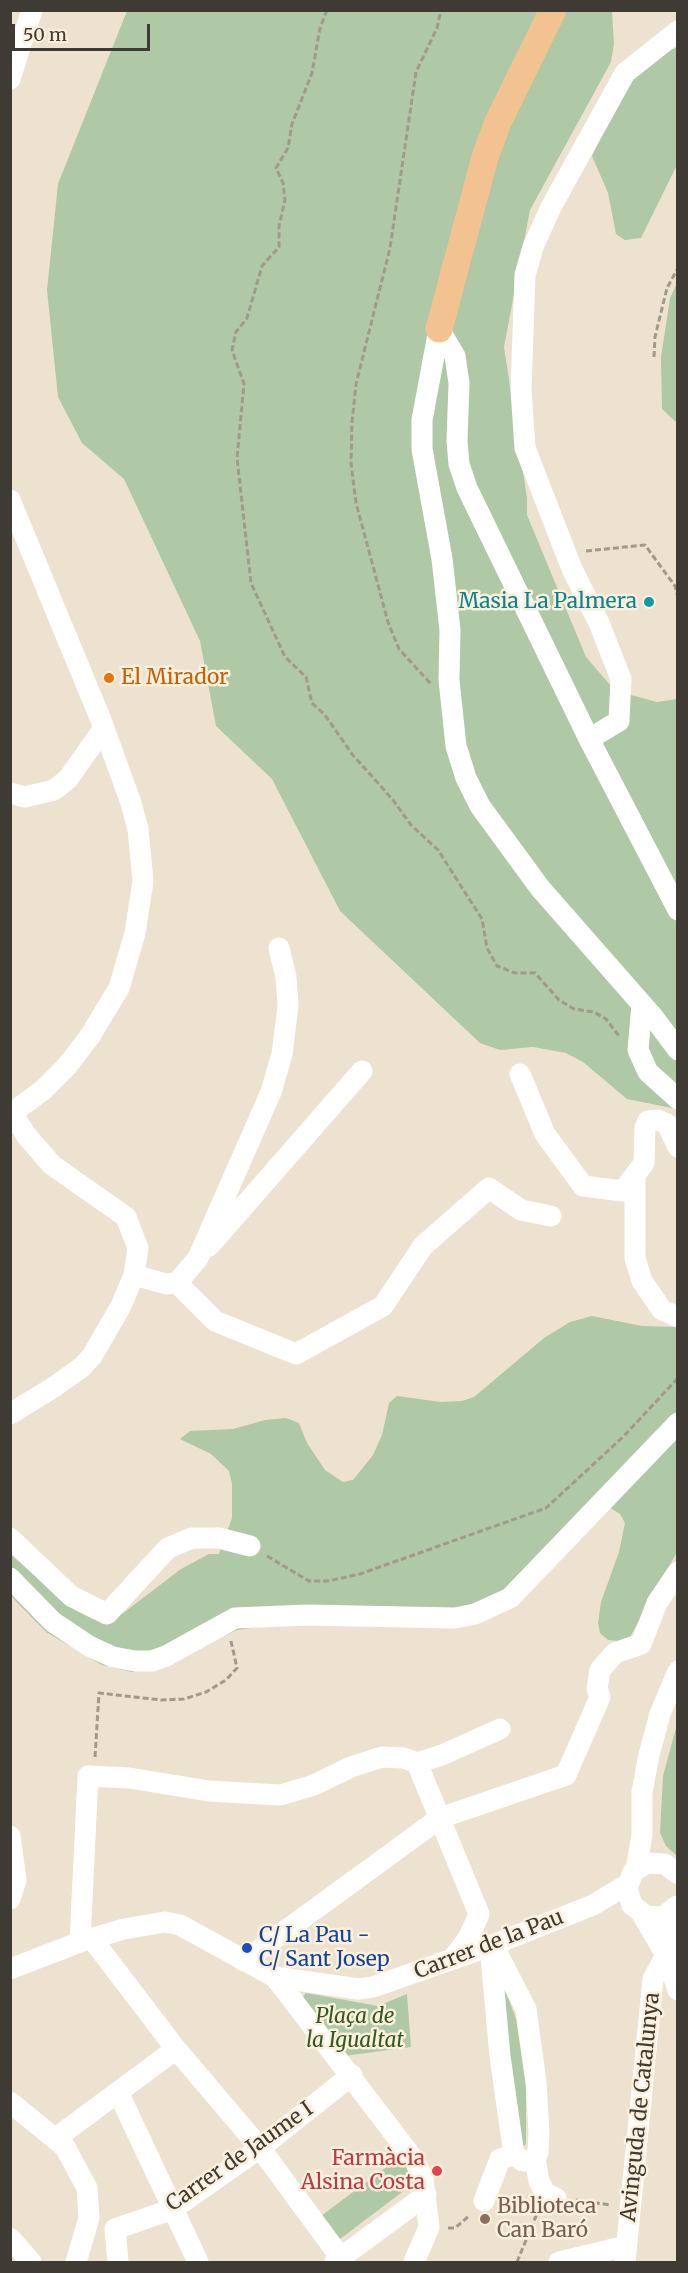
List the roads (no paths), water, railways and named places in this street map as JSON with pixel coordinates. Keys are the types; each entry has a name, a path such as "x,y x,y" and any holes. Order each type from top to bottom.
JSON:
{"main road":[{"path":"440,329 486,157 498,122 553,10"}],"street":[{"path":"10,79 32,10"},
{"path":"589,740 618,720 621,679 567,558 525,448 521,390 525,275 533,247 551,207 625,73 678,31"},
{"path":"440,329 422,420 425,470 442,560 450,630 450,702 456,746 466,778 480,806 540,888 642,1004 678,1050"},
{"path":"440,329 455,356 459,383 457,441 459,464 467,489 589,740 678,910"},
{"path":"10,500 104,728 131,803 142,855 143,881 130,956 119,988 90,1036 67,1066 43,1089 11,1112 26,1136 52,1165 126,1217 137,1240 134,1275 121,1306 92,1356 54,1387 10,1413"},
{"path":"10,793 25,797 54,790 68,779 104,728"},
{"path":"134,1275 165,1284 177,1283 192,1267 202,1249 271,1092 282,1054 288,1006 286,977 279,948"},
{"path":"642,1004 638,1050 648,1072 678,1099"},
{"path":"202,1249 213,1245 362,1071"},
{"path":"520,1074 545,1134 583,1186 623,1191 644,1163 645,1128 648,1121 658,1120 667,1124 678,1147"},
{"path":"634,1178 635,1258 642,1281 662,1310 678,1317"},
{"path":"177,1283 215,1321 296,1354 383,1306 423,1246 489,1188 521,1210 551,1216"},
{"path":"10,1578 53,1622 89,1646 113,1657 135,1661 152,1661 166,1656 235,1618 307,1615 455,1617 475,1614 510,1598 678,1423"},
{"path":"10,1538 71,1596 107,1614 168,1548 192,1538 219,1538 250,1546"},
{"path":"244,1961 440,1818 566,1775 600,1697 597,1688 600,1670 615,1653 641,1644 657,1603 678,1572"},
{"path":"678,1671 660,1714 649,1755 642,1792 642,1835 628,1897 666,1955 678,1990"},
{"path":"426,2195 338,2260 260,2148 86,1940 91,1777 129,1778 209,1791 280,1795 314,1785 351,1767 382,1757 404,1758 417,1763 442,1755 500,1729"},
{"path":"417,1763 479,1914 469,1937 453,1958"},
{"path":"642,1835 670,1868"},
{"path":"10,1836 16,1880 10,1899"},
{"name":"Carrer de la Pau","path":"10,1969 86,1940 124,1929 165,1922 180,1925 275,1977 358,1989 373,1987 492,1945 594,1905 647,1863 670,1868"},
{"name":"Carrer de la Pau","path":"594,1905 638,1912 654,1918 674,1908"},
{"path":"666,1955 674,1908"},
{"path":"492,1945 492,1988 514,2154 523,2162 536,2158"},
{"path":"492,1945 526,2009 536,2082 538,2152 536,2158 539,2181 551,2196"},
{"name":"Avinguda de Catalunya","path":"626,2254 653,1978 666,1955"},
{"path":"275,1977 352,2075 415,2161 426,2195 429,2227 414,2262"},
{"path":"56,2138 176,2049"},
{"name":"Carrer de Jaume I","path":"84,2240 116,2233 173,2209 260,2148 352,2075"},
{"path":"118,2092 198,2262"},
{"path":"10,2102 65,2147 87,2188 89,2218 76,2262"},
{"path":"484,2201 500,2159 514,2154"},
{"path":"89,2218 99,2219 116,2233 118,2262"},
{"path":"10,2238 31,2262"},
{"path":"559,2262 626,2254"}],"place":[{"name":"Masia La Palmera","path":"649,602"},
{"name":"El Mirador","path":"109,678"},
{"name":"C/ La Pau - C/ Sant Josep","path":"247,1948"},
{"name":"Farmàcia Alsina Costa","path":"437,2171"},
{"name":"Biblioteca Can Baró","path":"485,2219"}],"park label":[{"name":"Plaça de la Igualtat","path":"355,2029"}]}
